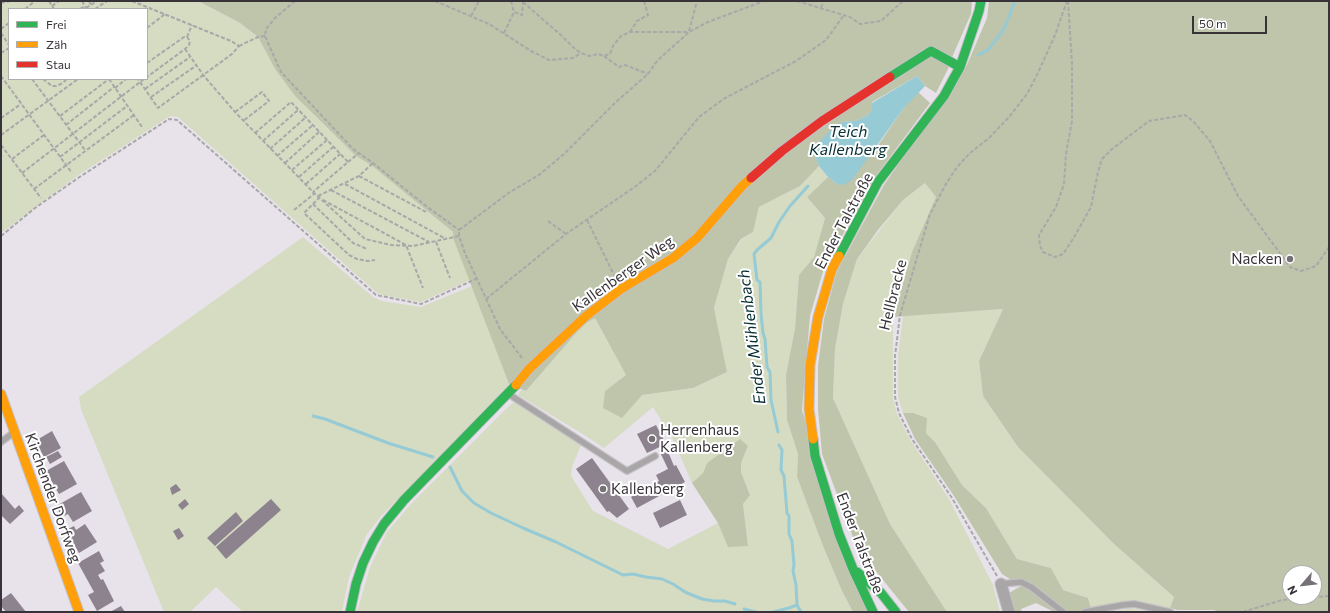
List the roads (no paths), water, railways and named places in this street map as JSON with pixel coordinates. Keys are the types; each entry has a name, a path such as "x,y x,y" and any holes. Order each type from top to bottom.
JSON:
{"street":[{"name":"Ender Talstraße","path":"873,612 839,534 815,456 809,409 810,365 818,317 832,269 878,182 944,96 960,66 981,1"},
{"name":"Kallenberger Weg","path":"350,612 356,584 363,563 384,524 404,500 508,393 529,369 586,316 621,289 673,258 697,238 742,186 782,151 822,121 932,51 960,66"},
{"name":"Kirchender Dorfweg","path":"1,394 79,612"},
{"path":"853,569 881,593 896,612"},
{"path":"1001,584 1009,612"}],"lane":[{"path":"508,393 627,471 655,456"},
{"path":"1,442 14,432"},
{"path":"1001,584 1021,582 1031,587 1063,612"},
{"path":"1086,612 1134,604 1170,612"}],"water":[{"name":"Teich Kallenberg","path":"917,76 925,86 903,109 852,180 843,185 837,184 828,177 819,166 814,153 821,140 842,122 855,121 867,116 872,110 872,103"}],"waterway":[{"name":"Ender Mühlenbach","path":"978,55 988,50 1004,29 1015,1"},
{"name":"Ender Mühlenbach","path":"778,432 771,400 770,372 767,367 761,314 760,282 757,280 754,254 771,238 779,222 790,206 808,186"},
{"path":"313,416 325,419 388,443 433,457"},
{"name":"Ender Mühlenbach","path":"779,445 782,450 781,470 784,476 787,513 789,516 789,534 792,541 793,571 796,585 797,605 801,612"},
{"path":"450,467 462,491 474,503 491,513 556,542 623,575 633,574 662,579 685,592 702,599 725,601 735,604"},
{"path":"773,612 797,605"},
{"path":"744,609 756,612"}],"place":[{"name":"Nacken","path":"1290,259"},
{"name":"Herrenhaus Kallenberg","path":"652,439"},
{"name":"Kallenberg","path":"603,489"}]}
